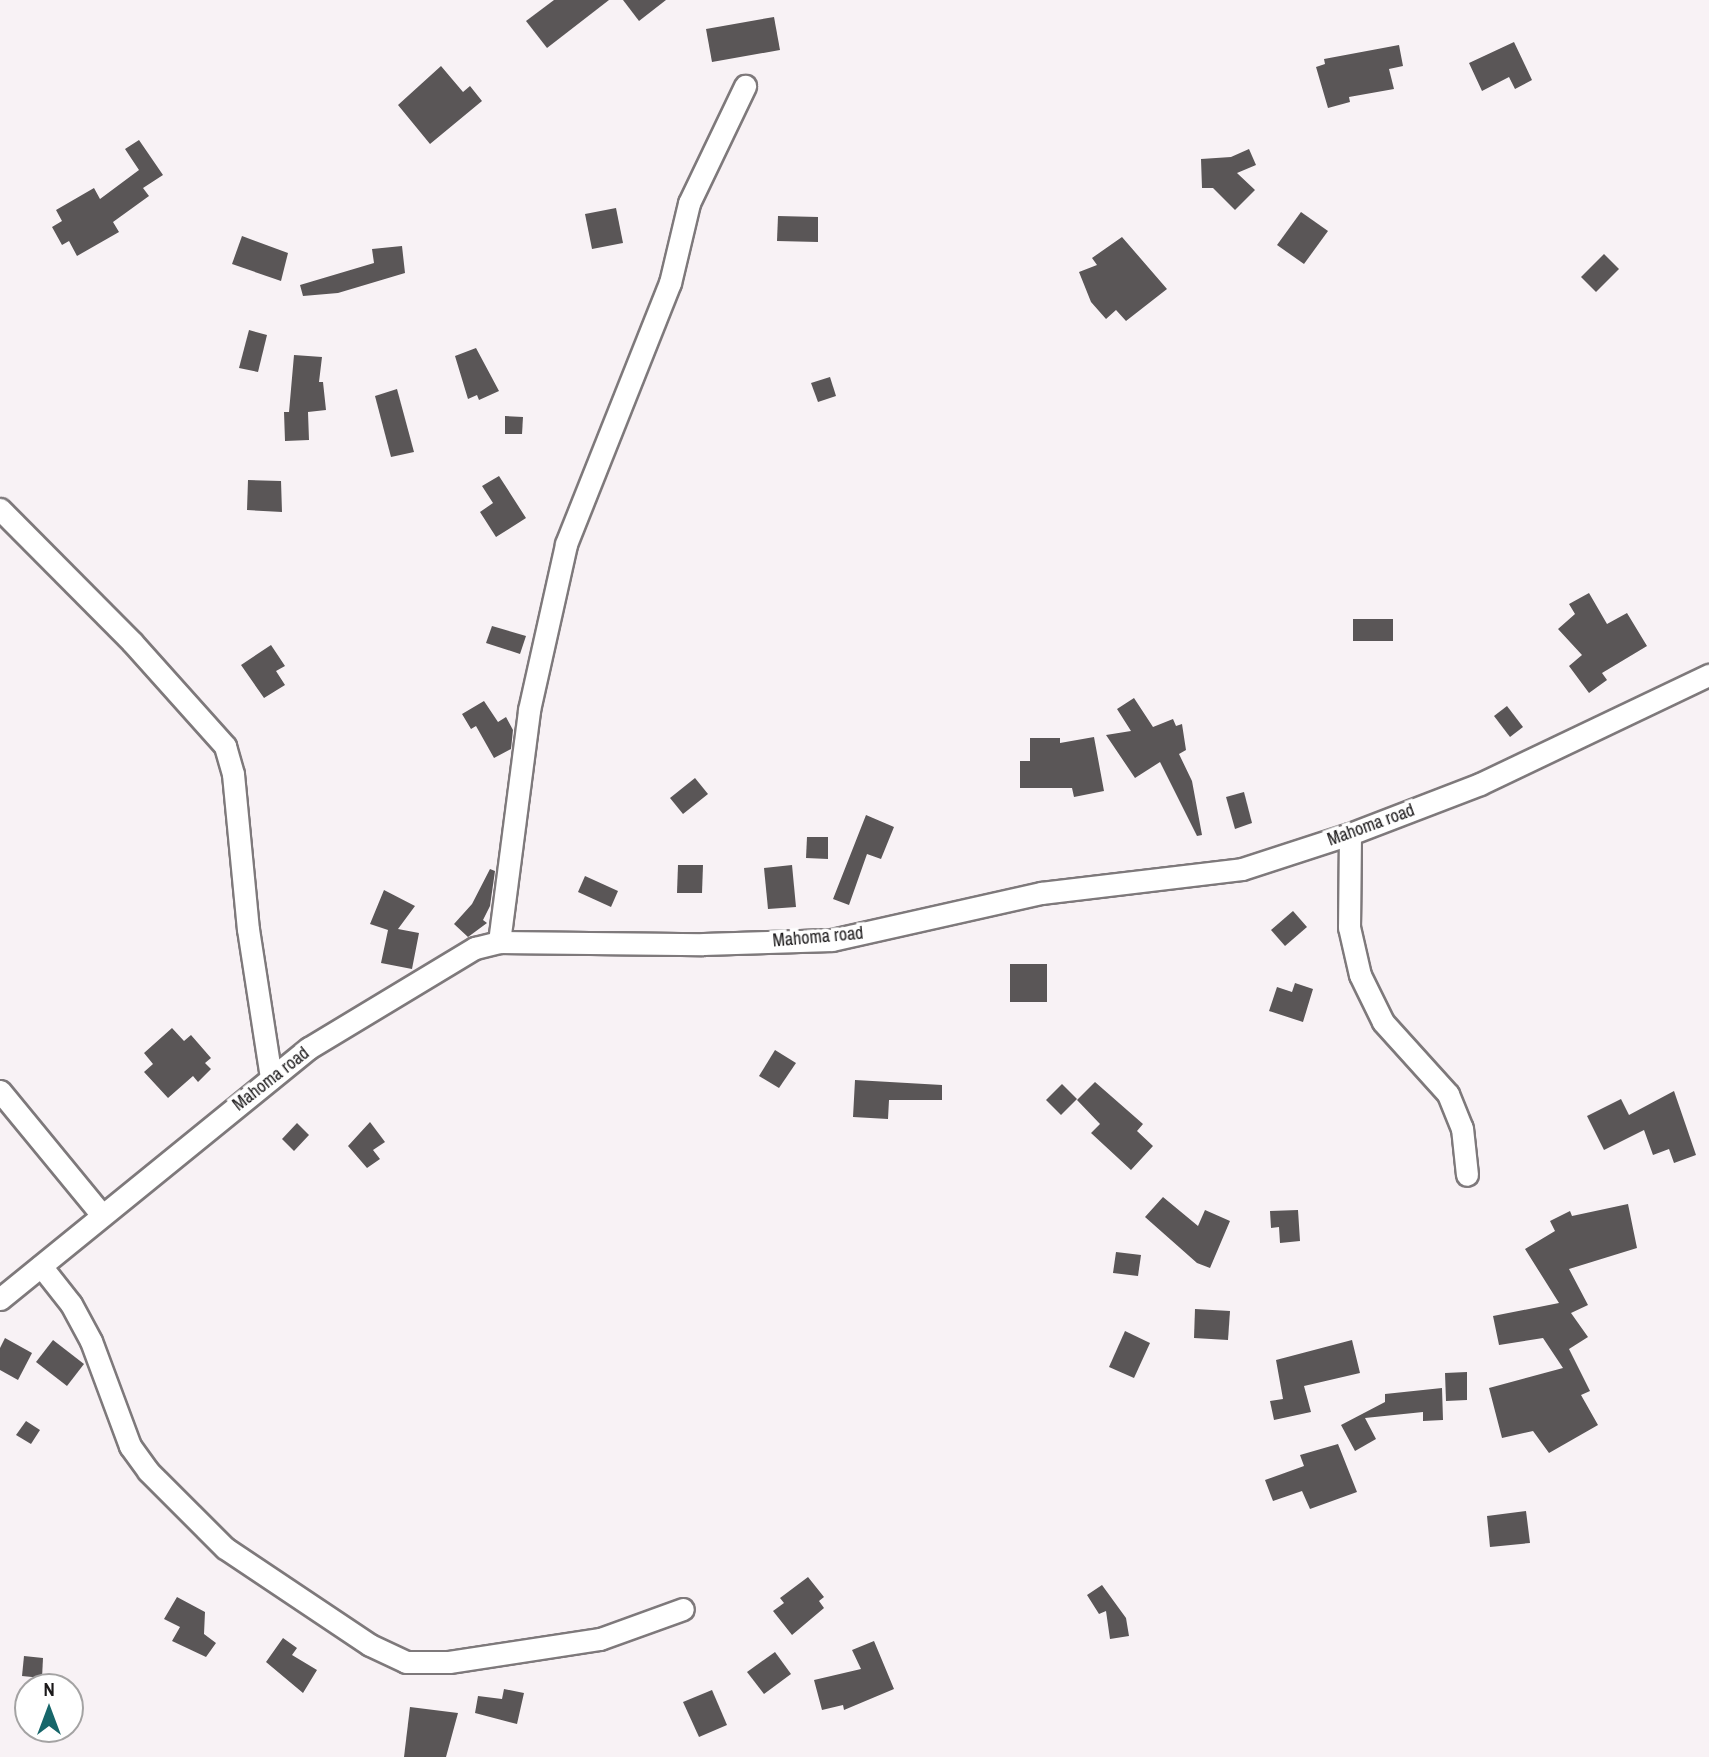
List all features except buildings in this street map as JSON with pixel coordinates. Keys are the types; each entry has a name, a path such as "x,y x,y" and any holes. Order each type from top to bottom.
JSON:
{"street":[{"path":"499,942 529,710 566,544 670,283 690,202 745,86"},
{"path":"0,509 132,642 225,746 233,774 246,915 271,1078"},
{"name":"Mahoma road","path":"0,1299 309,1048 452,958 499,942 703,944 832,940 1041,893 1242,869 1350,834 1480,784 1709,675"},
{"path":"1350,834 1349,927 1360,975 1383,1022 1448,1094 1462,1128 1467,1175"},
{"path":"0,1091 102,1215"},
{"path":"41,1266 71,1304 86,1332 130,1446 148,1471 225,1548 370,1645 405,1662 449,1662 600,1639 683,1609"}]}
